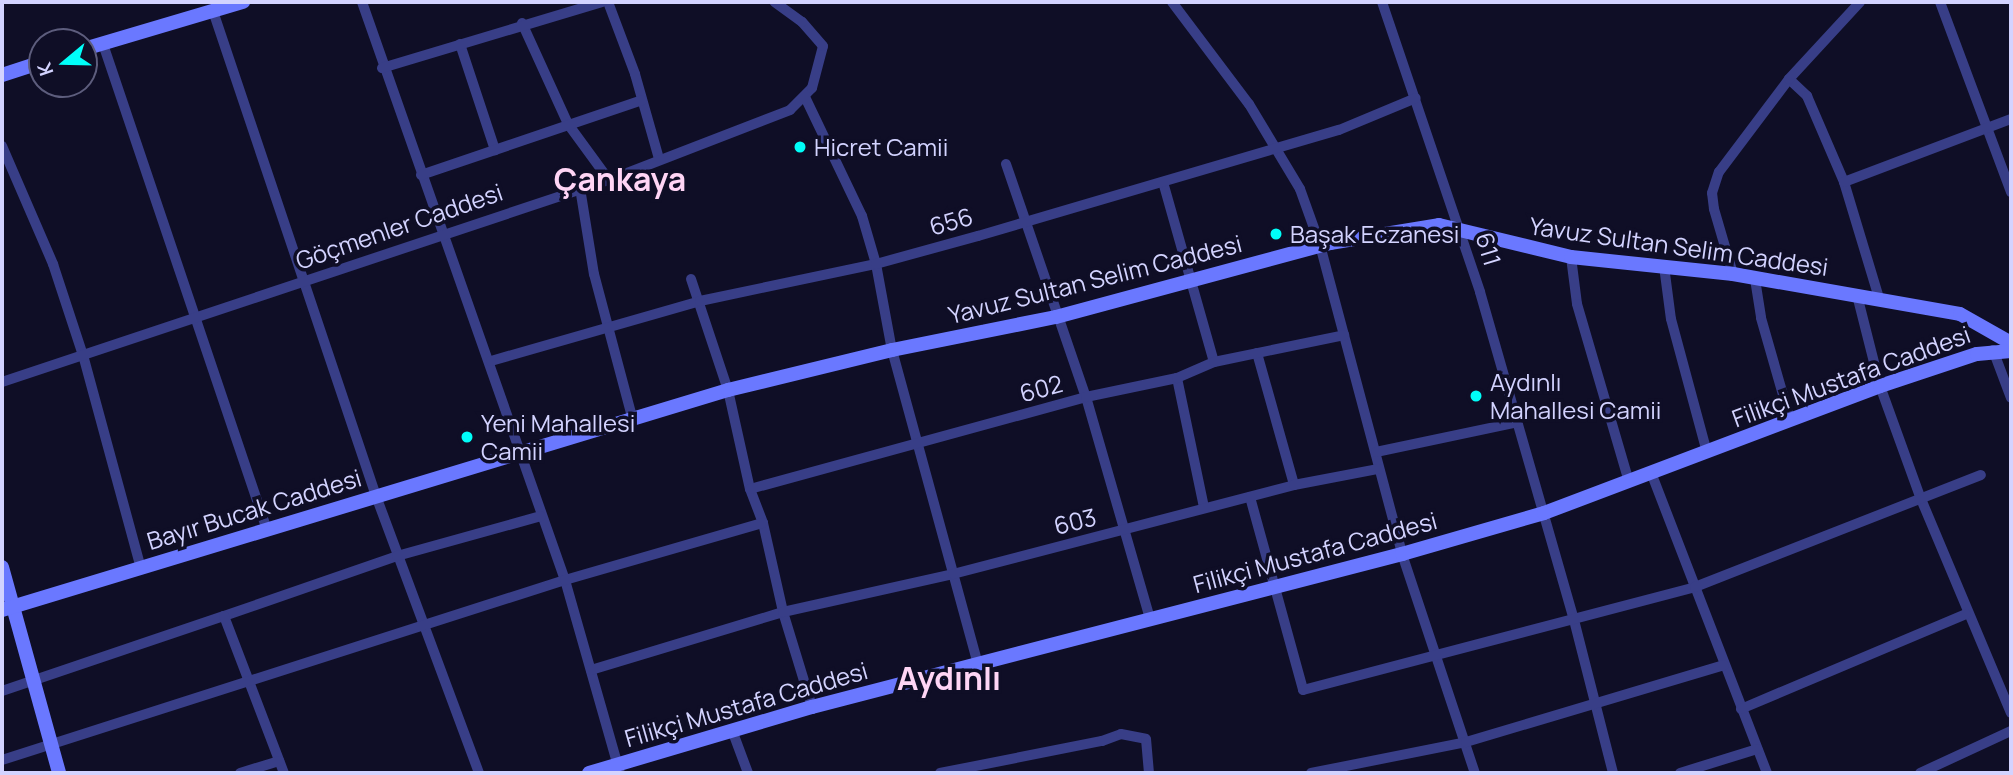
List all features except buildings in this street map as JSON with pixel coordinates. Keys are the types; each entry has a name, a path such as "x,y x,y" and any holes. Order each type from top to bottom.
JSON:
{"street":[{"path":"98,46 243,2"},
{"path":"362,2 382,68 441,235 491,361 541,516 565,580 619,769"},
{"path":"382,68 522,23 605,2 642,100 659,159"},
{"path":"774,2 802,22 823,46 805,97 862,216 876,264 892,350 921,443 978,664"},
{"path":"1171,2 1249,104 1300,189 1320,245 1402,554 1475,773"},
{"name":"611","path":"1382,2 1461,232 1518,422 1574,620 1613,773"},
{"path":"1733,274 1712,192 1720,172 1789,79 1860,2"},
{"path":"1940,2 2011,192"},
{"path":"214,11 376,496 479,773"},
{"path":"522,23 568,124 609,180"},
{"path":"103,44 198,316 267,530"},
{"path":"460,44 495,150"},
{"path":"2,75 28,67"},
{"path":"1789,79 1807,96 1844,182 1879,298"},
{"name":"Göçmenler Caddesi","path":"2,382 609,180 790,110 805,97"},
{"name":"656","path":"491,361 700,300 876,264 1339,130 1416,98"},
{"path":"421,175 642,100"},
{"path":"1844,182 2011,119"},
{"path":"2,146 53,264 83,355 141,568"},
{"path":"1006,164 1056,317 1086,397 1150,619"},
{"path":"1163,182 1214,362"},
{"path":"580,188 608,329 632,417"},
{"name":"Yavuz Sultan Selim Caddesi","path":"519,450 729,390 892,350 1056,317 1320,245 1439,225 1571,257 1733,274 1857,299 1879,298 1960,314 2011,343"},
{"path":"1571,257 1577,304 1629,482"},
{"path":"1664,266 1671,319 1707,452"},
{"path":"691,279 729,390 750,489 764,523 783,612 812,707"},
{"path":"1755,279 1761,318 1790,419"},
{"path":"1857,299 1880,386 1921,499 1966,614 2011,713"},
{"name":"602","path":"750,489 1086,397 1177,378 1214,362 1345,335"},
{"path":"1993,350 2011,398"},
{"name":"Filikçi Mustafa Caddesi","path":"589,773 619,769 732,730 812,707 1402,554 1544,513 1652,475 1880,386 1993,350 2011,351"},
{"path":"1257,353 1294,485"},
{"path":"1177,378 1204,507"},
{"path":"1376,452 1518,422"},
{"name":"Bayır Bucak Caddesi","path":"8,610 519,450"},
{"name":"603","path":"591,670 783,612 953,574 1294,485 1378,469"},
{"path":"1652,475 1767,773"},
{"path":"1250,497 1303,690 1695,587 1981,475"},
{"path":"2,691 397,556 541,516"},
{"path":"2,760 251,683 565,580 764,523"},
{"path":"2,567 8,610 33,679 53,743 59,773"},
{"path":"1741,709 1966,614"},
{"path":"224,616 284,773"},
{"path":"1311,773 1466,742 1595,706 1724,665"},
{"path":"732,730 748,773"},
{"path":"1920,773 2011,730"},
{"path":"940,773 1002,768 1121,734 1146,739 1149,773"},
{"path":"1680,773 1757,749"},
{"path":"240,773 279,761"}],"place":[{"name":"Hicret Camii","path":"800,147"},
{"name":"Başak Eczanesi","path":"1276,234"},
{"name":"Aydınlı Mahallesi Camii","path":"1476,396"},
{"name":"Yeni Mahallesi Camii","path":"467,437"}],"district":[{"name":"Çankaya","path":"620,179"},
{"name":"Aydınlı","path":"949,678"}]}
